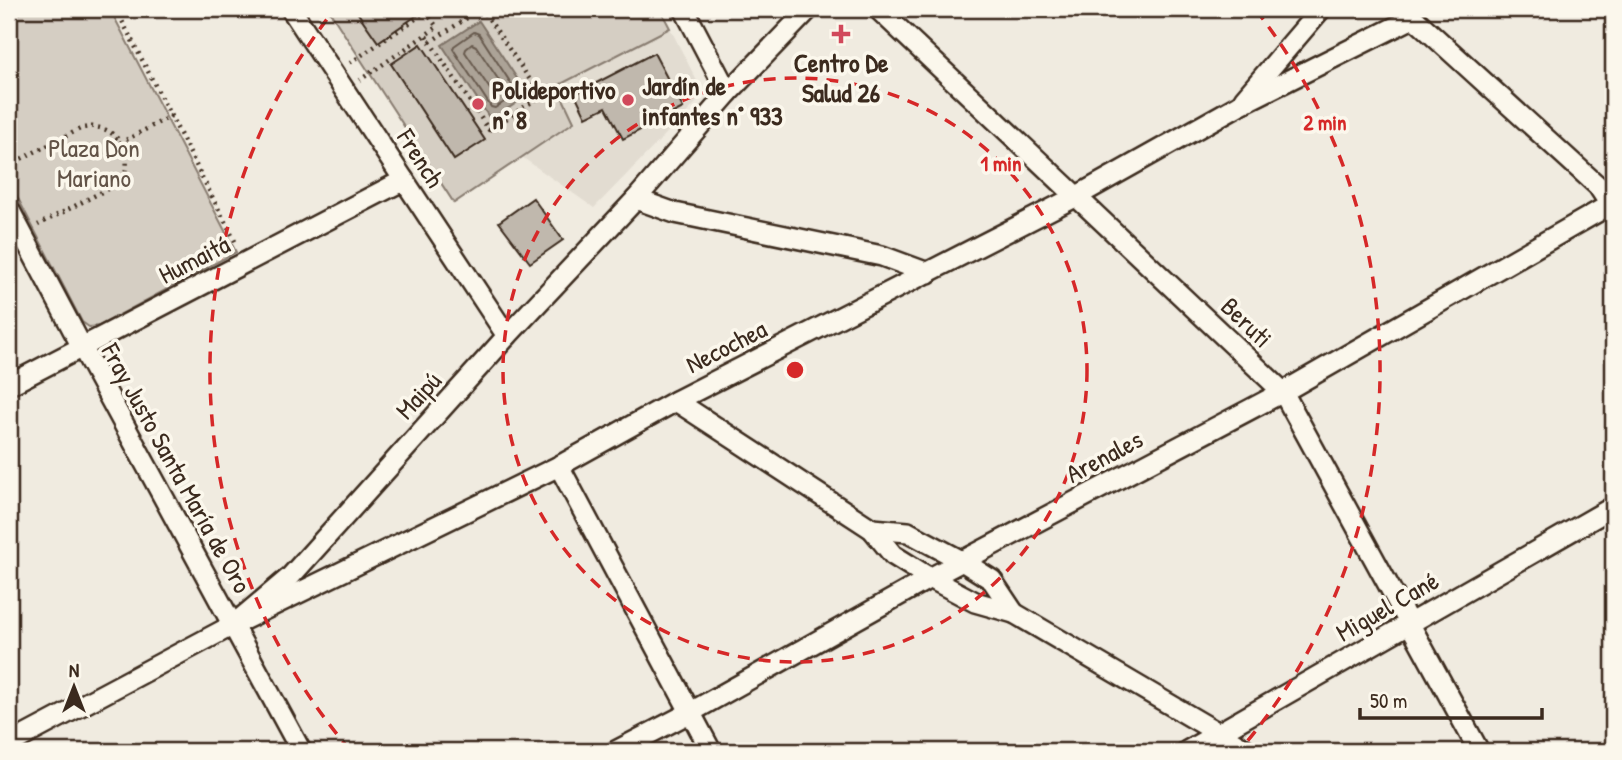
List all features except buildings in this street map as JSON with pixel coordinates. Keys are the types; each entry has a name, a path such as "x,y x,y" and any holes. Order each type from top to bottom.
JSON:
{"street":[{"name":"French","path":"291,9 507,336"},
{"path":"684,9 727,93"},
{"name":"Maipú","path":"9,744 233,625 290,576 507,336 636,199 727,93 810,9"},
{"name":"Beruti","path":"878,9 1283,392 1479,751"},
{"name":"Necochea","path":"1239,105 1321,9"},
{"path":"1408,13 1598,186 1613,206"},
{"name":"Necochea","path":"233,625 559,466 677,401 1077,196 1408,13"},
{"name":"Humaitá","path":"9,385 404,180"},
{"path":"636,199 675,213 882,256 928,273"},
{"name":"Arenales","path":"616,751 930,578 1283,392 1613,206"},
{"name":"Fray Justo Santa María de Oro","path":"9,209 301,751"},
{"path":"677,401 872,529 894,555 930,578 975,602 1014,613 1249,751"},
{"path":"559,466 711,751"},
{"name":"Miguel Cané","path":"1187,751 1613,507"},
{"path":"872,529 908,531 962,561 992,580 1014,613"}],"path":[{"path":"116,9 246,262"},
{"path":"414,9 419,16"},
{"path":"426,36 489,131 541,96 482,9 430,42"},
{"path":"428,10 437,27 426,36 339,82 419,16 428,10"},
{"path":"120,143 171,116"},
{"path":"9,165 82,128 95,126 117,136 127,161 125,174 119,183 22,234"}],"shaded area":[{"path":"670,28 699,85 697,102 594,208 522,157 573,122 556,87"}],"green space":[{"name":"Plaza Don Mariano","path":"28,9 110,9 236,252 99,326 89,327 82,322 9,181 9,18"},
{"name":"Polideportivo n° 8","path":"328,9 660,9 670,28 557,86 574,122 454,203"}],"water":[{"path":"479,21 528,95 491,120 442,45"}],"place":[{"name":"Centro De Salud 26","path":"841,34"},
{"name":"Jardín de infantes n° 933","path":"628,100"},
{"name":"Polideportivo n° 8","path":"478,104"}]}
